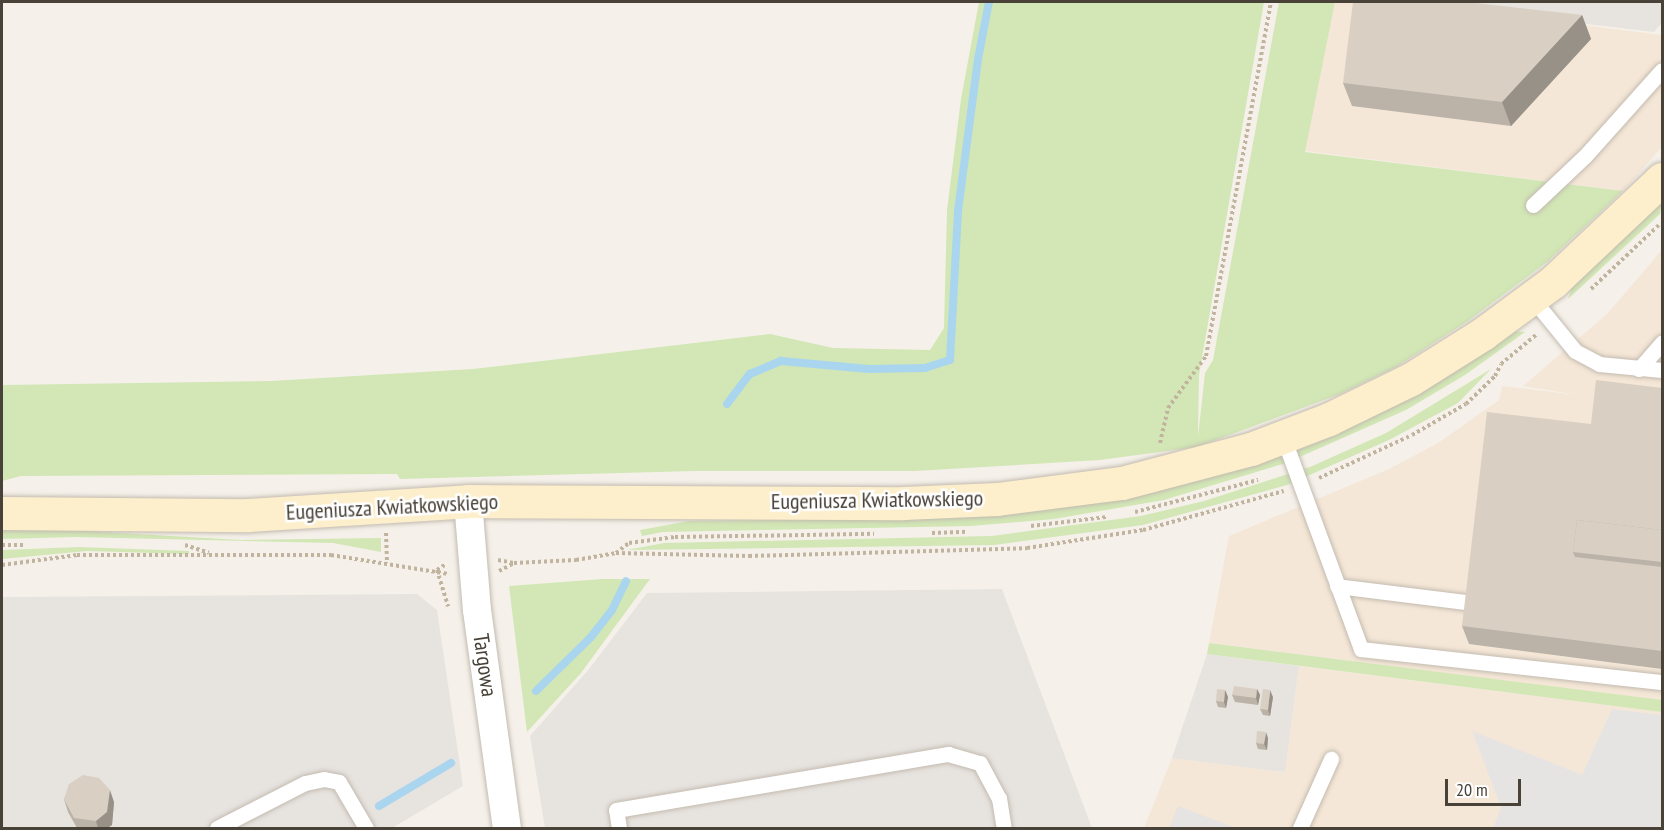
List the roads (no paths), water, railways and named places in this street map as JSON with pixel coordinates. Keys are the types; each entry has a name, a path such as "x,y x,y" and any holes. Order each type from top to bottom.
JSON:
{"main road":[{"name":"Eugeniusza Kwiatkowskiego","path":"2,513 248,515 468,501 933,502 1058,493 1166,474 1283,437 1411,379 1532,298 1587,253 1662,179"}],"street":[{"name":"Targowa","path":"468,501 477,610 507,828"}],"lane":[{"path":"1533,204 1585,156 1662,70"},
{"path":"1532,298 1575,351 1599,364 1662,370"},
{"path":"1640,369 1662,343"},
{"path":"1283,437 1361,649 1662,682"},
{"path":"1337,586 1474,603"},
{"path":"619,828 616,810 948,754 980,763 999,798 1004,828"},
{"path":"1300,828 1331,759"},
{"path":"217,828 304,783 324,779 339,782 366,828"}],"waterway":[{"path":"727,404 750,374 781,361 869,369 925,368 950,360 958,211 978,59 989,2"},
{"path":"536,691 591,637 612,610 626,581"},
{"path":"379,806 451,763"}]}
